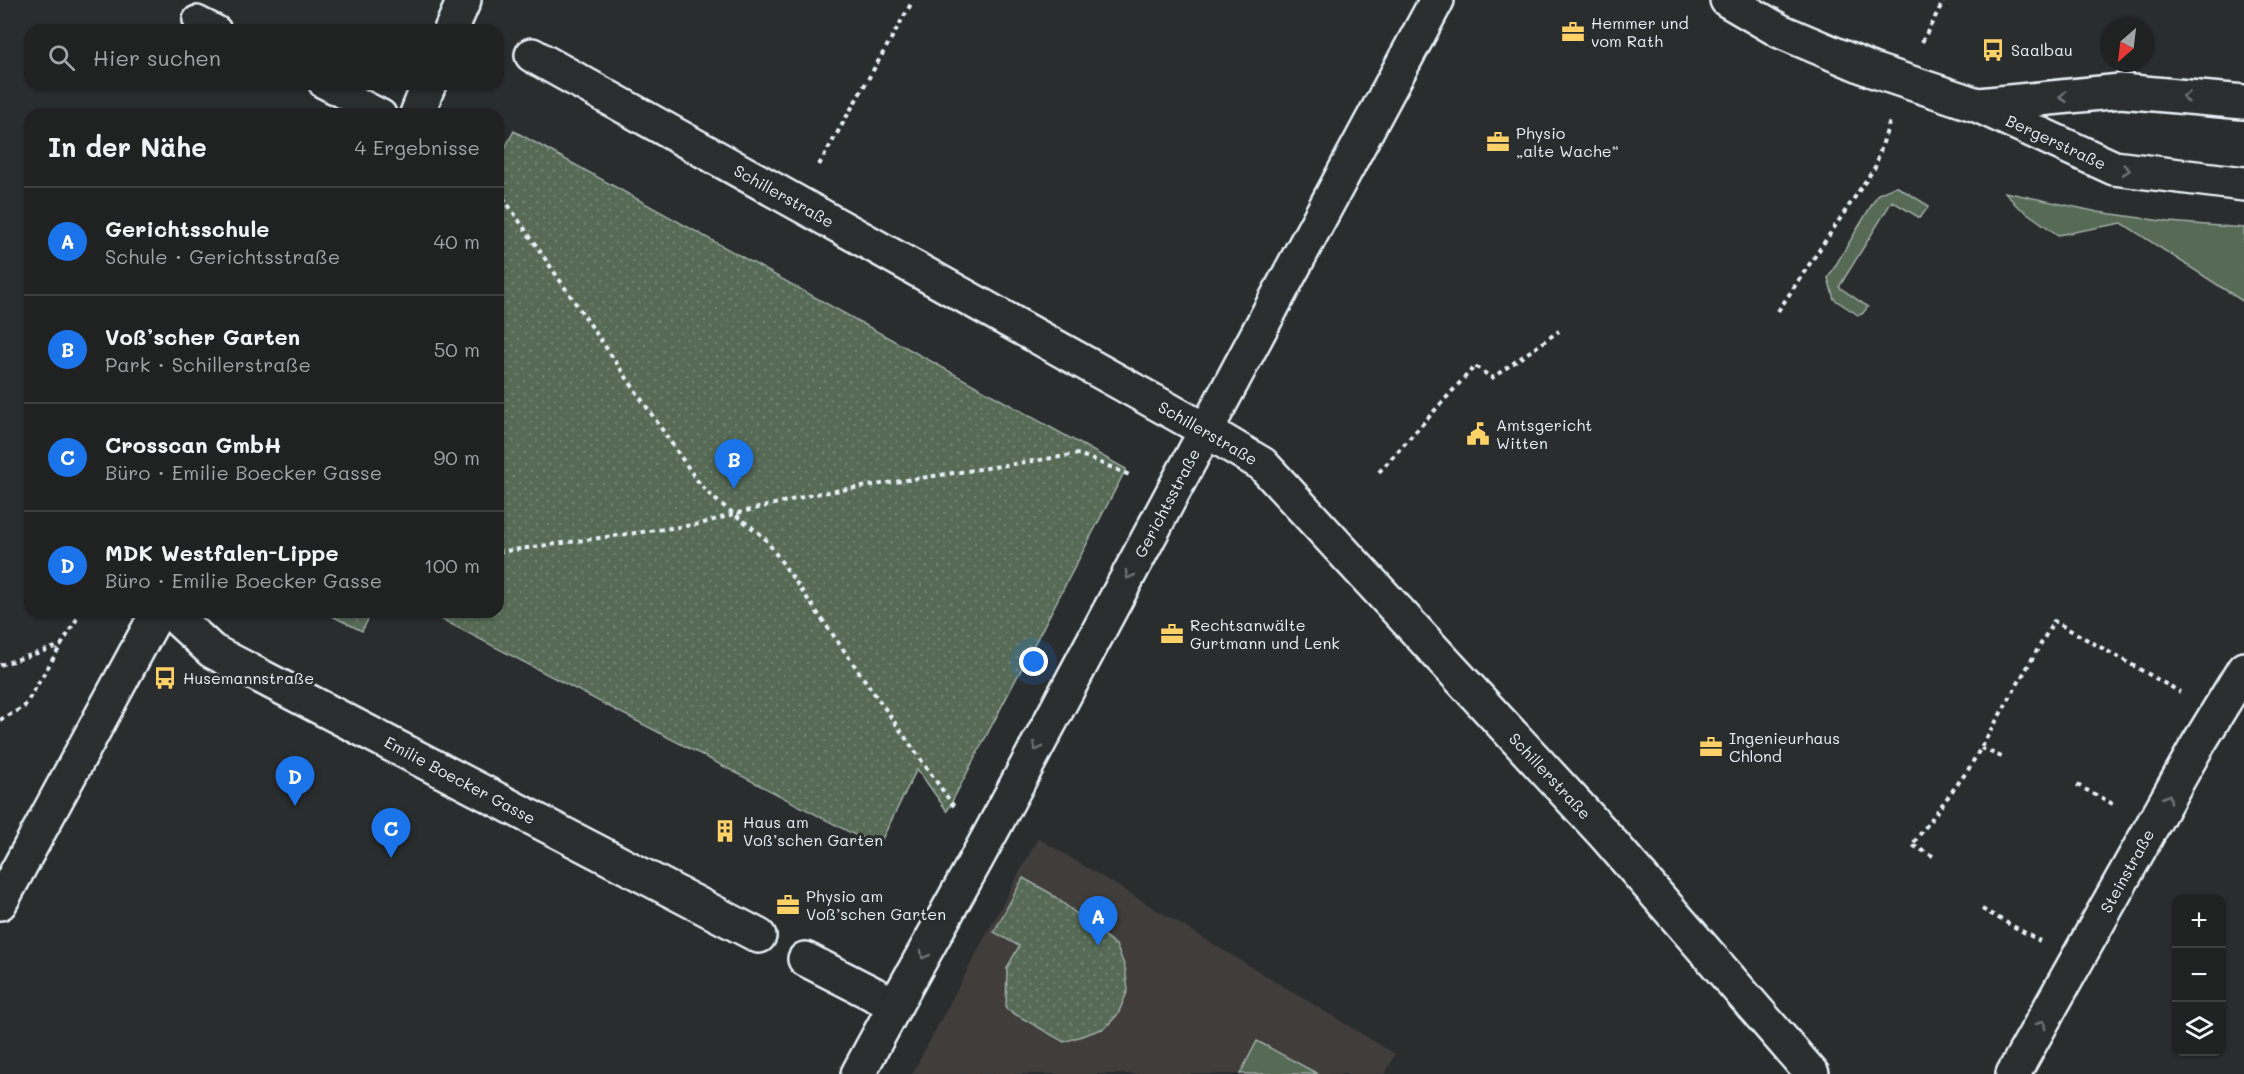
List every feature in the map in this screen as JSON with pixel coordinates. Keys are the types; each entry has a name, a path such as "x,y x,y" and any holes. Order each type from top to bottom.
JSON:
{"street":[{"name":"Gerichtsstraße","path":"858,1074 986,842 1437,0"},
{"name":"Bergerstraße","path":"1727,0 1780,30 1872,70 1977,105 2114,168 2244,184"},
{"name":"Schillerstraße","path":"532,55 1205,430 1262,464 1604,834 1812,1074"},
{"name":"Bergerstraße","path":"1977,105 2121,91 2244,102"},
{"path":"0,903 155,618"},
{"name":"Emilie Boecker Gasse","path":"176,618 212,651 759,936"},
{"name":"Steinstraße","path":"2013,1074 2197,746 2244,669"},
{"path":"805,959 895,1005"}],"lane":[{"path":"335,90 370,108"}],"path":[{"path":"797,204 911,4"},
{"path":"1778,312 1875,167 1903,81"},
{"path":"504,199 696,479 712,497 764,537 951,803 986,842"},
{"path":"1379,472 1475,366 1492,378 1558,331"},
{"path":"504,551 700,524 815,494 1079,454 1124,474 1175,490"},
{"path":"0,720 24,707 78,618"},
{"path":"1933,856 1912,845 1968,770 2054,621 2218,712"},
{"path":"0,665 63,645"},
{"path":"1981,748 2004,758"},
{"path":"1982,909 2077,961"}],"shaded area":[{"path":"1038,838 1395,1054 1385,1074 912,1074"}],"green space":[{"path":"514,131 1126,469 947,811 917,769 878,847 439,618 504,618 504,150"},
{"path":"1896,186 1929,206 1920,218 1892,201 1839,287 1868,307 1858,315 1834,299 1828,278 1878,194"},
{"path":"2005,192 2098,212 2169,222 2244,228 2244,302 2122,223 2058,235 2016,205"},
{"path":"336,618 369,618 362,631"},
{"path":"1023,878 1050,893 1116,945 1125,967 1128,990 1118,1014 1105,1028 1064,1042 1006,1009 1007,968 1019,946 994,932"},
{"path":"1257,1041 1318,1074 1240,1074"}],"place":[{"name":"Hemmer und vom Rath","path":"1573,32"},
{"name":"Saalbau","path":"1993,50"},
{"name":"Physio „alte Wache“","path":"1498,142"},
{"name":"Amtsgericht Witten","path":"1478,434"},
{"name":"Voß’scher Garten","path":"734,489"},
{"name":"Rechtsanwälte Gurtmann und Lenk","path":"1172,634"},
{"name":"Husemannstraße","path":"165,678"},
{"name":"Ingenieurhaus Chlond","path":"1711,747"},
{"name":"MDK Westfalen-Lippe","path":"295,806"},
{"name":"Haus am Voß’schen Garten","path":"725,831"},
{"name":"Crosscan GmbH","path":"391,858"},
{"name":"Physio am Voß’schen Garten","path":"788,905"},
{"name":"Gerichtsschule","path":"1098,946"}]}
